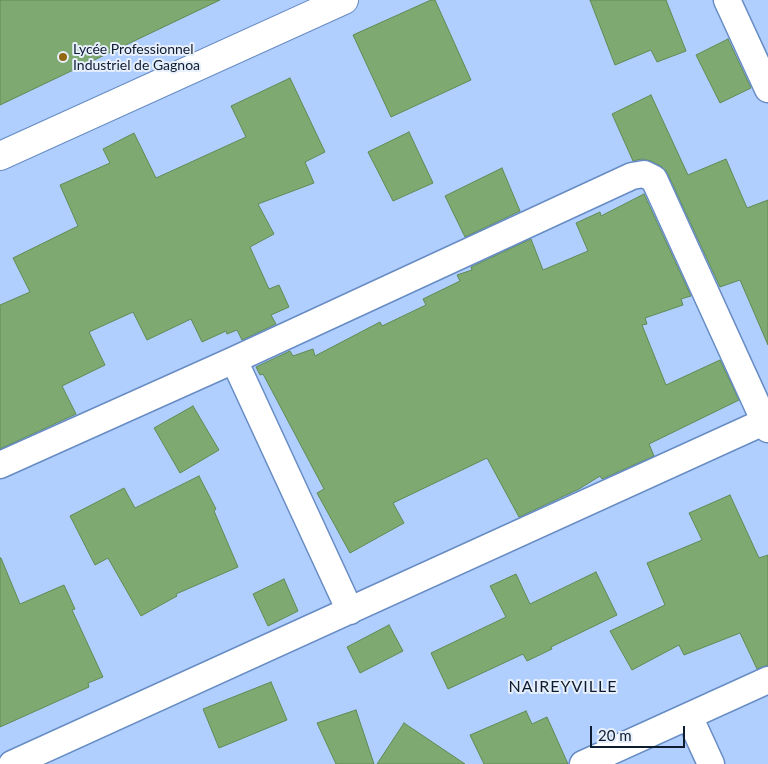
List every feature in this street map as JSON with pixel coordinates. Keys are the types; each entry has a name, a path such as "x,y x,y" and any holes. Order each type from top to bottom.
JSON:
{"street":[{"path":"0,156 344,0"},
{"path":"727,0 768,89"},
{"path":"0,465 234,360 632,176 644,174 654,179 767,423 350,611 61,754 12,764"},
{"path":"234,360 350,611"},
{"path":"583,764 768,680"},
{"path":"689,716 711,764"}],"building":[{"name":"Lycée Professionnel Industriel de Gagnoa","path":"0,0 220,0 0,105"},
{"path":"431,0 435,0 471,80 391,117 353,35"},
{"path":"590,0 666,0 686,51 657,62 651,50 615,65"},
{"path":"728,39 751,88 720,103 696,55"},
{"path":"290,78 325,152 305,162 314,183 258,204 274,234 250,247 269,289 279,285 289,307 271,315 276,324 242,340 237,330 227,334 226,331 202,342 191,319 147,340 133,312 89,332 105,365 62,386 76,414 0,449 0,305 30,292 13,258 78,226 60,185 110,163 103,149 134,133 156,178 246,137 231,106"},
{"path":"651,95 688,175 726,159 747,208 768,200 768,345 740,280 720,287 667,172 661,166 651,161 642,159 633,161 612,114"},
{"path":"409,132 433,183 393,201 368,152"},
{"path":"502,168 520,211 465,237 445,196"},
{"path":"644,194 691,296 681,299 683,305 645,318 647,324 642,325 666,385 720,360 739,400 649,444 654,456 602,479 600,476 579,489 519,517 487,458 393,503 404,523 350,553 317,493 324,489 263,374 260,375 256,367 290,351 293,356 313,349 315,356 380,322 382,326 426,305 423,299 460,281 457,275 472,270 471,267 531,239 543,270 588,251 576,223 600,212 601,216"},
{"path":"193,406 219,450 180,473 154,428"},
{"path":"199,476 216,509 214,511 238,567 176,594 177,596 141,616 108,558 95,565 70,516 124,488 135,508"},
{"path":"730,495 759,558 768,555 768,665 757,669 740,633 684,655 679,645 632,670 610,631 665,605 647,563 702,540 689,513"},
{"path":"0,558 20,604 64,585 75,609 72,610 103,677 88,683 89,687 0,727"},
{"path":"596,572 617,615 551,647 552,649 527,661 523,654 448,689 431,653 506,617 490,586 516,574 530,604"},
{"path":"284,579 298,611 268,626 253,594"},
{"path":"389,625 403,651 360,673 347,647"},
{"path":"271,682 287,720 219,748 203,709"},
{"path":"356,710 374,764 336,764 317,723"},
{"path":"526,711 532,724 547,717 568,764 484,764 470,735"},
{"path":"404,723 465,764 377,764"}],"place":[{"name":"Lycée Professionnel Industriel de Gagnoa","path":"63,57"}],"district":[{"name":"NAIREYVILLE","path":"563,687"}]}
